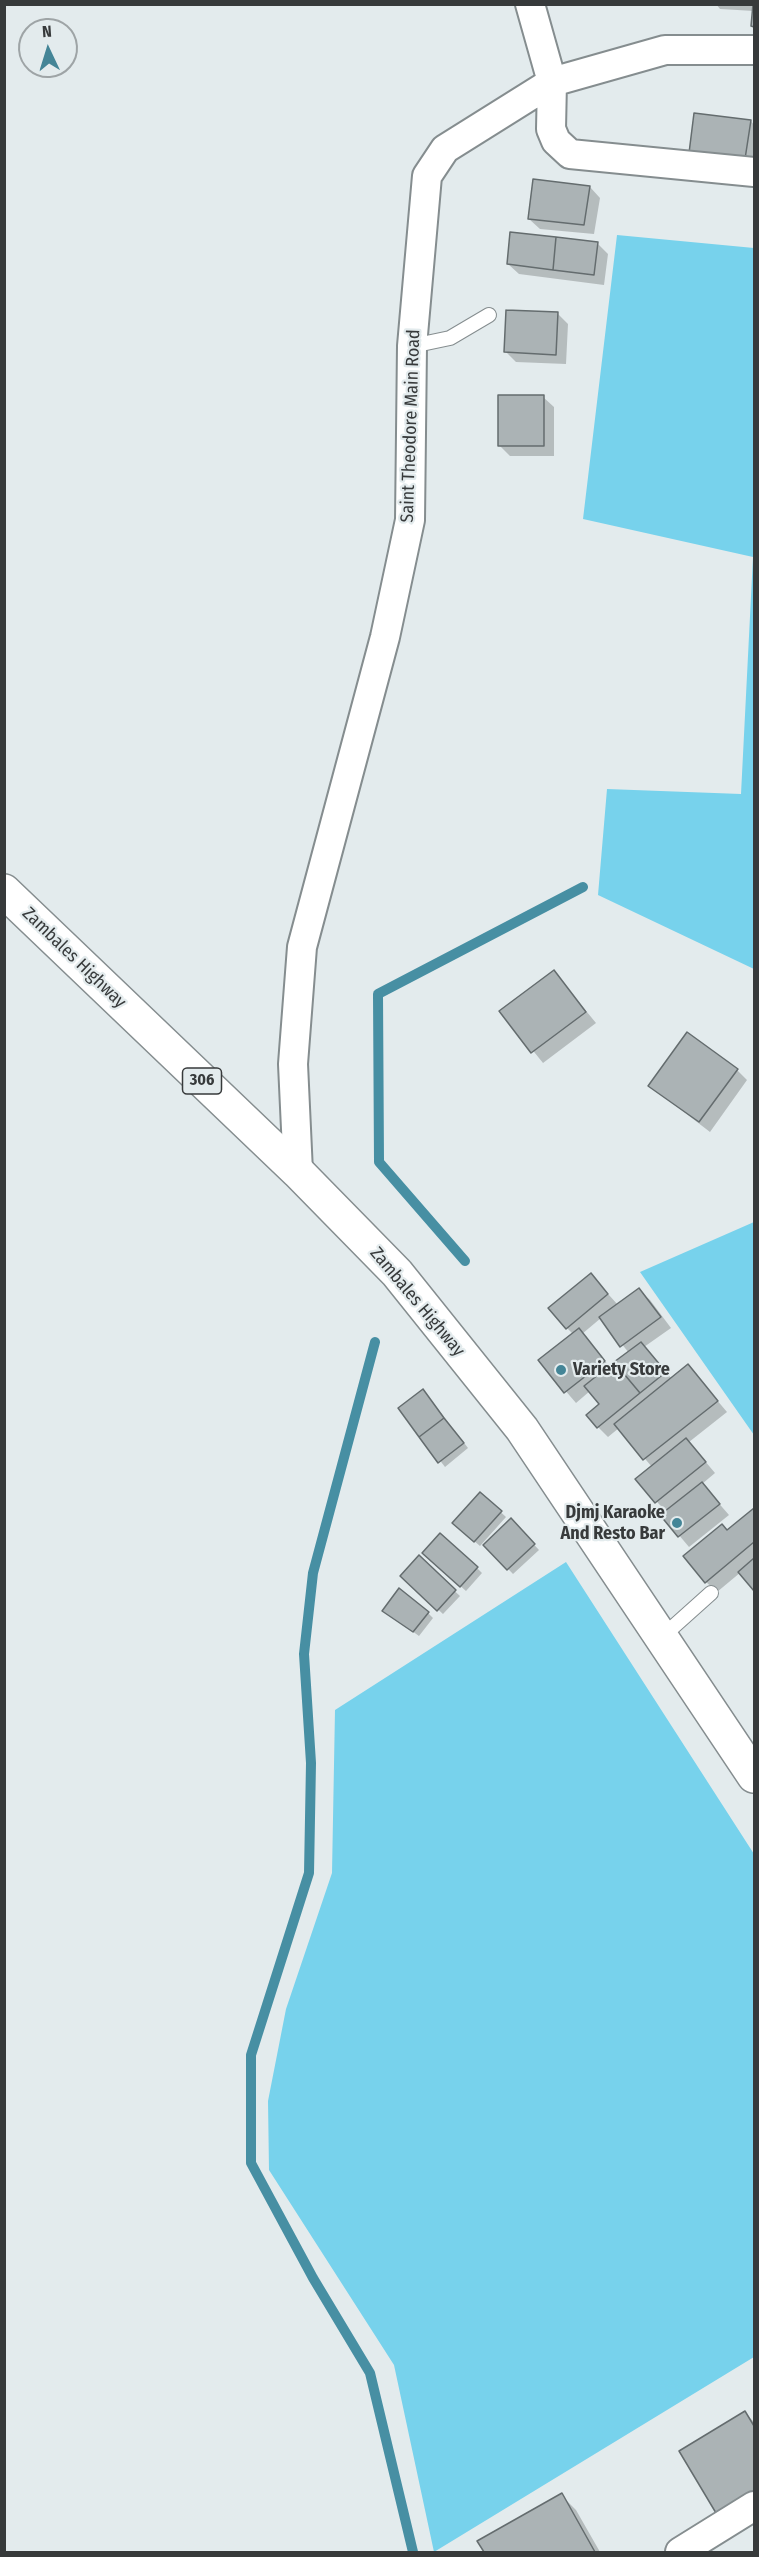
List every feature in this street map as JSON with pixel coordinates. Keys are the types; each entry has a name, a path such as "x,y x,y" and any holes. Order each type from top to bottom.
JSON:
{"main road":[{"name":"Zambales Highway","path":"4,891 298,1172 397,1274 515,1420 663,1636 754,1776"}],"street":[{"path":"530,4 552,82 551,129 556,141 570,154 754,172"},
{"name":"Saint Theodore Main Road","path":"298,1172 293,1064 302,947 385,637 410,520 412,346 427,176 446,149 552,82 665,50 754,50"},
{"path":"680,2553 754,2506"}],"lane":[{"path":"412,346 450,338 489,315"},
{"path":"663,1636 711,1593"}],"shaded area":[{"path":"617,235 754,248 754,969 598,895 607,789 741,794 753,557 583,519"},
{"path":"754,1222 754,1435 640,1272"},
{"path":"566,1562 754,1854 754,2357 434,2552 394,2365 269,2170 268,2101 286,2009 332,1873 335,1710"}],"building":[{"path":"754,4 754,27 751,26"},
{"path":"694,113 751,120 745,159 689,153"},
{"path":"533,179 590,186 584,225 528,219"},
{"path":"510,232 556,237 553,270 507,264"},
{"path":"556,237 598,242 594,275 553,270"},
{"path":"506,310 558,312 556,355 504,352"},
{"path":"498,395 544,395 544,446 498,446"},
{"path":"554,970 586,1012 531,1053 499,1011"},
{"path":"687,1032 738,1069 699,1122 648,1086"},
{"path":"591,1273 608,1294 566,1329 548,1308"},
{"path":"639,1288 661,1317 620,1347 599,1317"},
{"path":"579,1328 605,1361 564,1393 538,1360"},
{"path":"641,1342 666,1372 640,1393 614,1362"},
{"path":"614,1362 640,1393 597,1428 586,1415 599,1404 584,1386"},
{"path":"688,1364 718,1401 643,1460 614,1424"},
{"path":"423,1389 444,1418 419,1437 398,1408"},
{"path":"444,1418 464,1443 438,1463 419,1437"},
{"path":"686,1438 706,1462 655,1503 635,1479"},
{"path":"702,1482 720,1504 678,1537 660,1515"},
{"path":"480,1492 502,1511 474,1542 452,1523"},
{"path":"754,1508 754,1542 705,1583 683,1556 722,1524 727,1530"},
{"path":"511,1518 535,1544 507,1570 483,1545"},
{"path":"440,1533 478,1567 460,1587 422,1553"},
{"path":"419,1555 456,1590 437,1611 400,1576"},
{"path":"754,1558 754,1591 738,1572"},
{"path":"399,1588 429,1612 413,1632 382,1611"},
{"path":"745,2411 754,2426 754,2491 716,2513 679,2451"},
{"path":"562,2493 595,2552 484,2552 477,2541"}],"waterway":[{"path":"465,1261 379,1162 378,994 583,887"},
{"path":"375,1342 313,1573 304,1654 311,1763 309,1873 251,2055 251,2163 313,2278 370,2373 413,2552"}],"place":[{"name":"Variety Store","path":"561,1370"},
{"name":"Djmj Karaoke And Resto Bar","path":"677,1523"}]}
